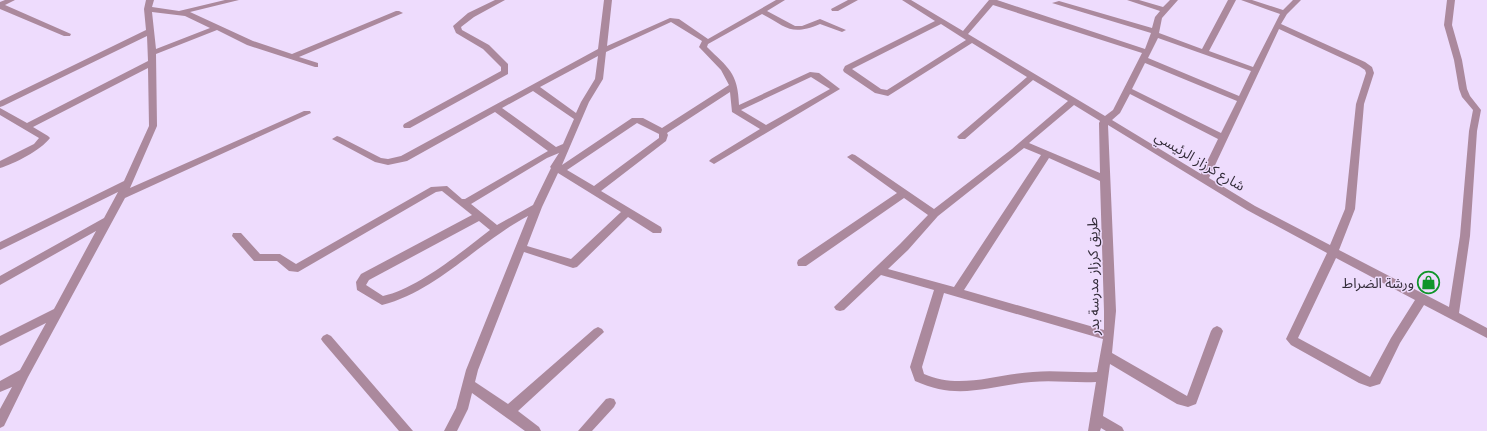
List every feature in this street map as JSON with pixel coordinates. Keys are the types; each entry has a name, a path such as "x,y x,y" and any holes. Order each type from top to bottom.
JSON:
{"street":[{"path":"0,6 11,0"},
{"path":"180,13 235,0"},
{"path":"407,126 505,72 505,66 491,51 459,31 457,26 471,15 501,0"},
{"path":"450,431 462,408 472,370 522,248 537,207 558,168 585,102 599,79 608,0"},
{"path":"765,0 773,5"},
{"path":"735,110 733,86 723,66 703,47 704,43 782,0"},
{"path":"835,9 854,0"},
{"name":"شارع كرزاز الرئيسي","path":"907,0 967,38 1251,208 1487,333"},
{"path":"1131,0 1164,10"},
{"path":"1105,121 1117,111 1156,33 1156,24 1164,10 1174,0"},
{"path":"1204,52 1232,0"},
{"path":"1245,0 1284,13"},
{"path":"1203,180 1277,26 1284,13 1297,0"},
{"path":"1451,0 1448,25 1458,60 1463,89 1466,97 1477,110 1473,130 1465,236 1453,315"},
{"path":"941,21 848,68 847,70 878,91 888,93 967,38 992,1 1145,56 1242,100"},
{"path":"1056,3 1156,33 1255,70"},
{"path":"0,422 57,312 128,183 153,126 152,58 149,32 149,4 187,14 256,45 315,65"},
{"path":"0,6 67,34"},
{"path":"762,11 794,28 803,28 820,21 842,30"},
{"path":"292,57 399,13"},
{"path":"337,139 378,160 394,162 404,159 603,50 670,20 676,20 708,42"},
{"path":"1277,26 1362,64 1369,69 1370,73 1360,104 1350,209 1333,252 1292,339 1298,344 1363,380 1370,382 1376,380 1395,341 1422,298"},
{"path":"27,127 152,58 216,28"},
{"path":"0,104 149,32"},
{"path":"714,161 766,128 834,91 835,88 816,75 810,74 735,110"},
{"path":"962,137 1032,77"},
{"path":"662,132 733,86"},
{"path":"534,88 578,118"},
{"path":"1128,90 1223,138"},
{"path":"840,307 934,214 1023,144 1073,101"},
{"path":"497,109 555,151"},
{"path":"735,110 766,128"},
{"path":"0,112 44,137 44,141 0,165"},
{"path":"120,196 307,113"},
{"path":"558,168 634,120 640,120 662,132 664,135 663,139 594,191"},
{"name":"طريق كرزاز مدرسة بدر","path":"1095,425 1109,336 1108,247 1102,128 1105,121"},
{"path":"1023,144 1105,179"},
{"path":"464,203 555,151 567,146"},
{"path":"957,292 1047,154"},
{"path":"852,157 934,214"},
{"path":"558,168 657,230"},
{"path":"0,246 128,183"},
{"path":"236,236 258,258 280,258 294,268 298,268 434,188 444,188 498,229"},
{"path":"802,263 904,193"},
{"path":"479,216 365,277 361,282 361,287 382,301 393,300 428,279 498,229 537,207"},
{"path":"522,248 573,264 627,212"},
{"path":"0,281 107,221"},
{"path":"879,270 1109,336"},
{"path":"940,288 919,352 916,367 920,377 928,382 955,386 985,384 1030,377 1050,376 1080,379 1102,377"},
{"path":"0,341 57,312"},
{"path":"1105,355 1181,400 1188,402 1192,400 1217,331"},
{"path":"509,411 598,332"},
{"path":"327,339 407,431"},
{"path":"0,387 24,374"},
{"path":"468,384 509,411 535,431"},
{"path":"584,431 610,403"},
{"path":"1095,425 1118,431"}],"place":[{"name":"ورشة الضراط","path":"1429,283"}]}
